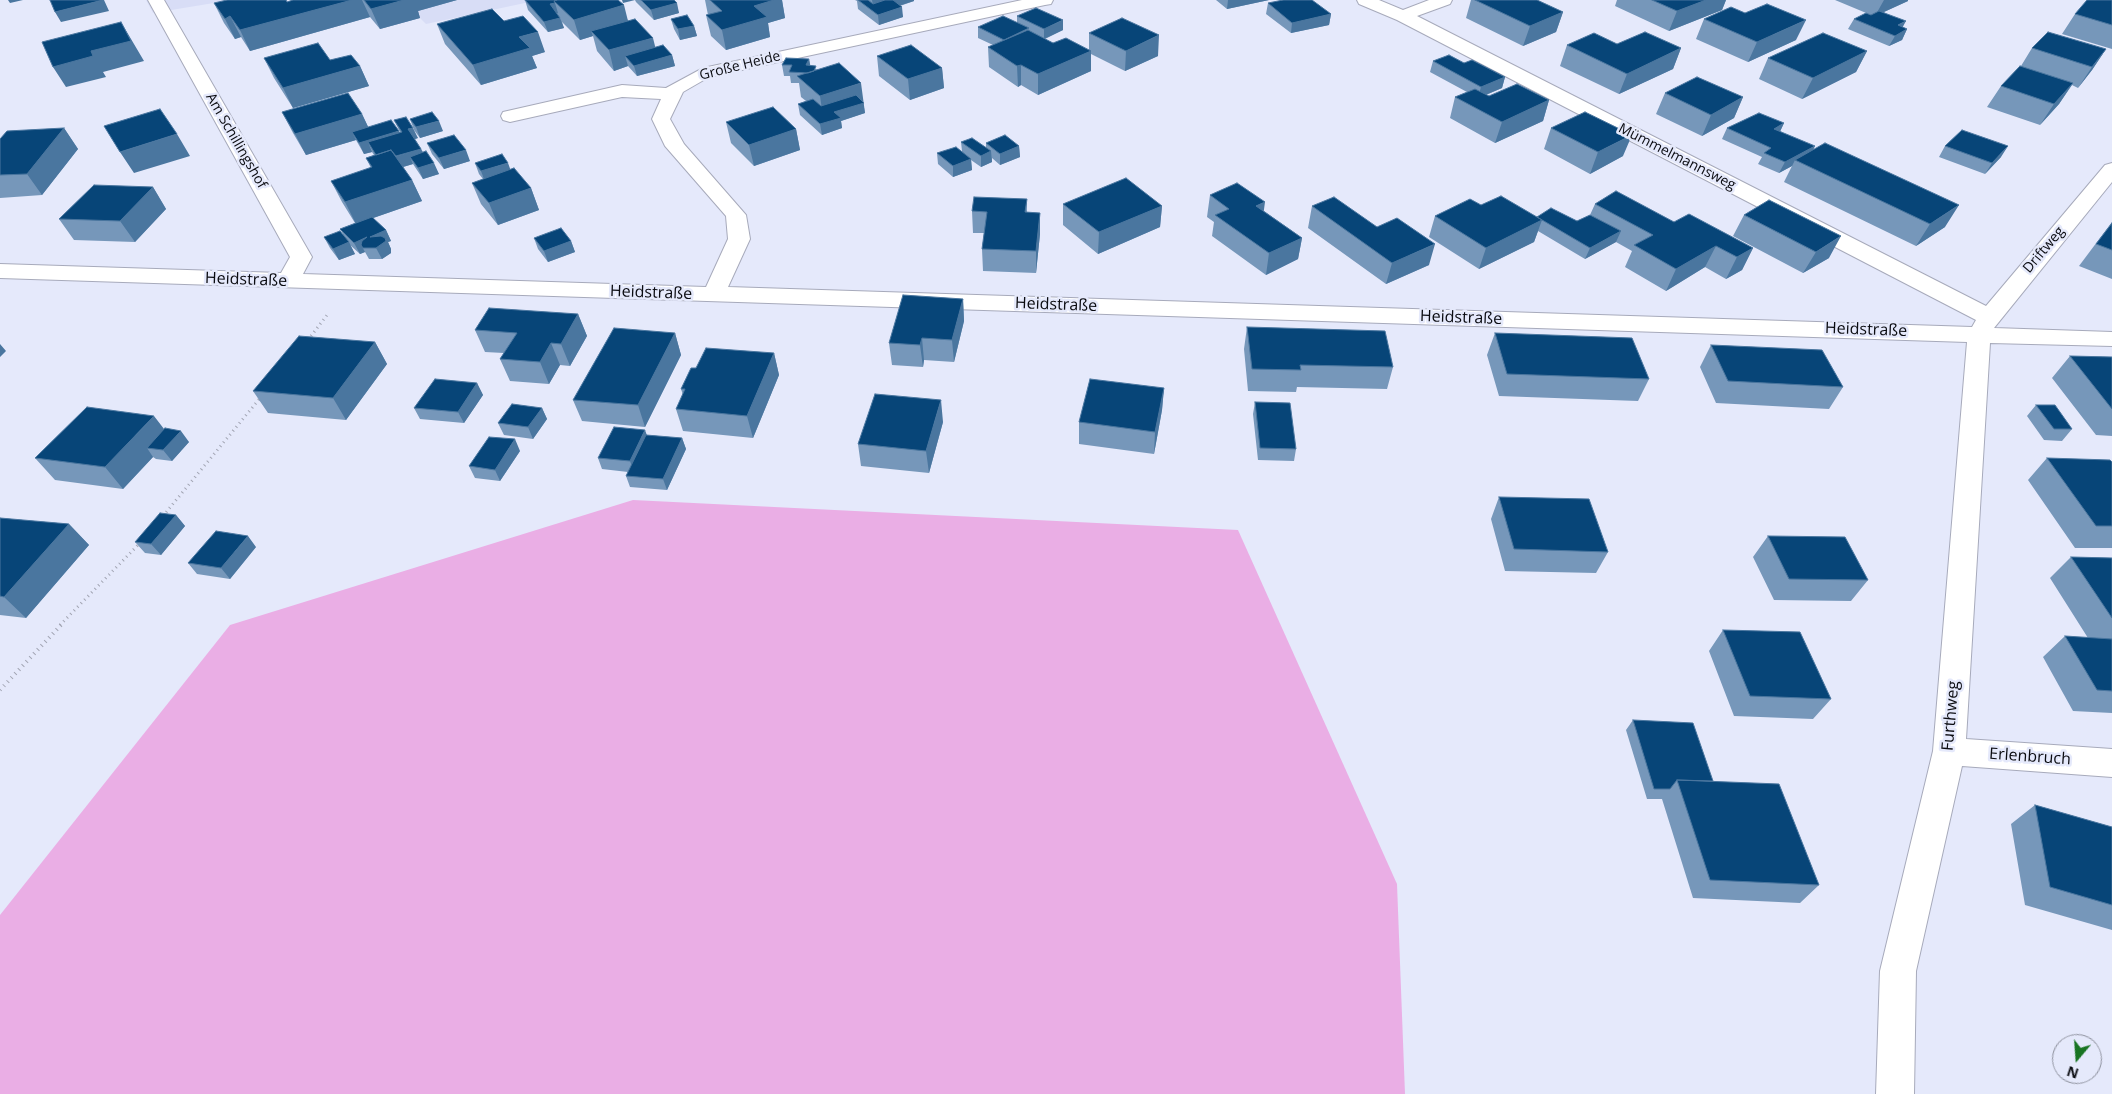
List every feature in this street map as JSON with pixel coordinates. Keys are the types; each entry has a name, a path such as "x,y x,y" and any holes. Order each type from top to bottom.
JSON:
{"street":[{"name":"Am Schillingshof","path":"156,0 302,256 288,282"},
{"name":"Große Heide","path":"713,295 738,239 736,215 675,146 661,119 674,89 702,73 1044,0"},
{"name":"Mümmelmannsweg","path":"1365,0 1403,16 1984,325"},
{"path":"1403,16 1444,0"},
{"path":"510,116 622,90 672,94"},
{"name":"Driftweg","path":"1984,325 2112,169"},
{"name":"Heidstraße","path":"0,271 713,295 1984,325 2112,339"},
{"name":"Furthweg","path":"1894,1094 1898,970 1949,751 1984,325"},
{"name":"Erlenbruch","path":"1949,751 2112,763"}],"path":[{"path":"304,344 353,284"},
{"path":"162,517 267,389"},
{"path":"0,690 30,656 144,540"}],"shaded area":[{"path":"146,0 232,0 153,13"},
{"path":"402,0 539,0 426,24"},
{"path":"633,500 1238,530 1397,884 1405,1094 0,1094 0,915 230,625"}],"building":[{"path":"50,0 103,0 55,12"},
{"path":"227,0 286,0 287,2 293,0 352,0 240,30 230,16 225,19 214,3"},
{"path":"364,0 404,0 371,9"},
{"path":"525,0 557,0 554,1 555,3 550,4 560,18 544,22"},
{"path":"618,0 624,5 574,20 554,1"},
{"path":"641,0 674,0 677,3 651,10"},
{"path":"710,0 774,0 754,6 767,17 722,30 706,15 722,11"},
{"path":"858,0 868,0 873,4 885,0 893,0 902,7 878,15"},
{"path":"1283,0 1312,0 1331,14 1292,23 1268,3"},
{"path":"1475,0 1537,0 1563,12 1530,26"},
{"path":"1652,0 1706,0 1677,11"},
{"path":"2087,0 2112,0 2112,25 2075,14"},
{"path":"1767,4 1806,20 1757,42 1704,19 1731,7 1745,13"},
{"path":"1036,8 1063,20 1044,29 1017,16"},
{"path":"492,9 504,21 523,16 538,32 519,37 530,48 473,65 437,24"},
{"path":"1879,11 1906,21 1898,25 1907,29 1895,36 1854,19 1866,13 1871,15"},
{"path":"687,15 694,26 678,29 671,19"},
{"path":"1003,16 1029,28 1004,40 978,27"},
{"path":"1122,18 1159,35 1126,51 1089,33"},
{"path":"635,19 653,38 609,50 591,31"},
{"path":"121,22 131,41 91,51 93,56 53,67 42,42"},
{"path":"1028,30 1053,43 1066,38 1091,51 1038,74 1021,65 1017,66 988,47"},
{"path":"1645,32 1681,48 1627,74 1567,45 1594,33 1617,44"},
{"path":"2048,32 2106,49 2092,67 2032,48"},
{"path":"1823,33 1867,51 1813,78 1768,58"},
{"path":"318,43 330,60 351,55 360,66 283,88 264,58"},
{"path":"663,45 672,55 634,66 625,56"},
{"path":"911,45 942,68 908,79 877,56"},
{"path":"1449,55 1464,63 1472,60 1505,77 1481,87 1433,61"},
{"path":"786,58 809,59 806,65 816,66 814,71 808,73 789,72 792,65 782,65"},
{"path":"839,63 861,83 820,96 797,76"},
{"path":"2020,66 2073,83 2054,104 2001,86"},
{"path":"1697,77 1743,97 1711,115 1665,93"},
{"path":"1517,84 1549,100 1502,122 1455,97 1475,89 1489,96"},
{"path":"348,93 362,114 295,134 282,112"},
{"path":"856,95 864,103 834,112 841,118 820,124 798,104 813,99 821,106"},
{"path":"773,107 796,129 749,145 726,122"},
{"path":"160,109 177,134 120,152 104,126"},
{"path":"432,112 439,121 416,127 410,119"},
{"path":"1585,112 1632,135 1598,152 1551,128"},
{"path":"1759,113 1784,123 1774,129 1815,146 1785,162 1764,153 1771,148 1727,128"},
{"path":"406,117 413,128 408,129 421,149 396,156 391,150 376,155 368,142 402,132 394,120"},
{"path":"391,120 399,131 359,143 352,132"},
{"path":"64,128 27,174 0,175 0,139 7,131"},
{"path":"1962,130 2008,146 1992,163 1945,146"},
{"path":"454,135 466,150 439,158 427,143"},
{"path":"1005,135 1019,146 1000,154 986,143"},
{"path":"972,138 991,151 981,156 961,142"},
{"path":"1825,143 1959,205 1930,224 1795,160"},
{"path":"956,147 971,159 953,166 937,153"},
{"path":"391,150 412,180 345,202 331,181 372,167 366,158"},
{"path":"426,151 434,163 418,168 410,157"},
{"path":"502,154 508,163 481,171 475,163"},
{"path":"514,168 531,188 489,203 472,183"},
{"path":"1126,178 1162,206 1099,232 1063,204"},
{"path":"1237,183 1265,202 1256,206 1302,238 1269,253 1215,215 1229,209 1210,195"},
{"path":"94,185 153,187 120,221 59,219"},
{"path":"1616,191 1674,222 1689,214 1753,248 1737,257 1716,246 1676,269 1634,245 1653,235 1595,204"},
{"path":"1501,196 1542,220 1486,248 1435,216 1470,199 1481,205"},
{"path":"974,197 1027,199 1025,212 1040,213 1036,251 982,249 987,212 972,211"},
{"path":"1334,197 1377,227 1397,218 1435,244 1392,263 1312,206"},
{"path":"1769,200 1841,236 1816,252 1744,215"},
{"path":"1551,208 1577,221 1590,215 1621,231 1590,248 1537,217"},
{"path":"372,217 386,230 370,237 381,236 385,238 386,241 376,248 363,248 361,245 362,241 367,237 354,243 340,229"},
{"path":"2112,223 2112,250 2096,244"},
{"path":"561,228 571,241 544,251 534,238"},
{"path":"340,231 349,242 333,249 324,237"},
{"path":"903,295 963,299 952,340 922,338 920,345 889,343"},
{"path":"489,308 578,314 561,344 551,343 540,362 500,359 517,333 475,330"},
{"path":"1247,327 1385,331 1393,367 1300,365 1301,370 1252,369"},
{"path":"614,328 675,333 638,405 573,400"},
{"path":"1495,333 1632,338 1649,379 1507,374"},
{"path":"299,336 375,342 333,398 253,391"},
{"path":"1711,345 1822,350 1843,387 1728,381"},
{"path":"706,348 774,353 747,416 676,409 685,389 681,389 691,368 696,368"},
{"path":"2070,356 2112,357 2112,409"},
{"path":"435,379 477,383 458,412 414,408"},
{"path":"1090,379 1164,388 1155,432 1079,422"},
{"path":"875,394 941,400 926,451 858,444"},
{"path":"1255,402 1290,403 1296,449 1260,448"},
{"path":"512,404 542,408 528,427 498,423"},
{"path":"2036,405 2055,405 2072,429 2054,429"},
{"path":"87,407 154,416 105,467 35,458"},
{"path":"614,427 645,430 630,461 598,458"},
{"path":"165,428 181,431 163,450 147,448"},
{"path":"646,435 682,438 663,479 626,476"},
{"path":"489,437 515,439 495,470 469,466"},
{"path":"2047,458 2110,460 2112,462 2112,526 2096,526"},
{"path":"1499,497 1589,499 1608,552 1514,549"},
{"path":"160,513 176,515 151,544 135,542"},
{"path":"0,518 69,524 4,597 0,596"},
{"path":"216,531 248,536 221,568 188,563"},
{"path":"1768,536 1845,537 1868,580 1789,579"},
{"path":"2071,557 2112,558 2112,618"},
{"path":"1723,630 1800,632 1831,699 1750,696"},
{"path":"2065,636 2112,639 2112,691 2097,690"},
{"path":"1633,720 1693,723 1713,781 1677,780 1670,789 1654,789"},
{"path":"1677,780 1779,784 1819,885 1710,880"},
{"path":"2035,805 2112,827 2112,905 2050,887"}]}
